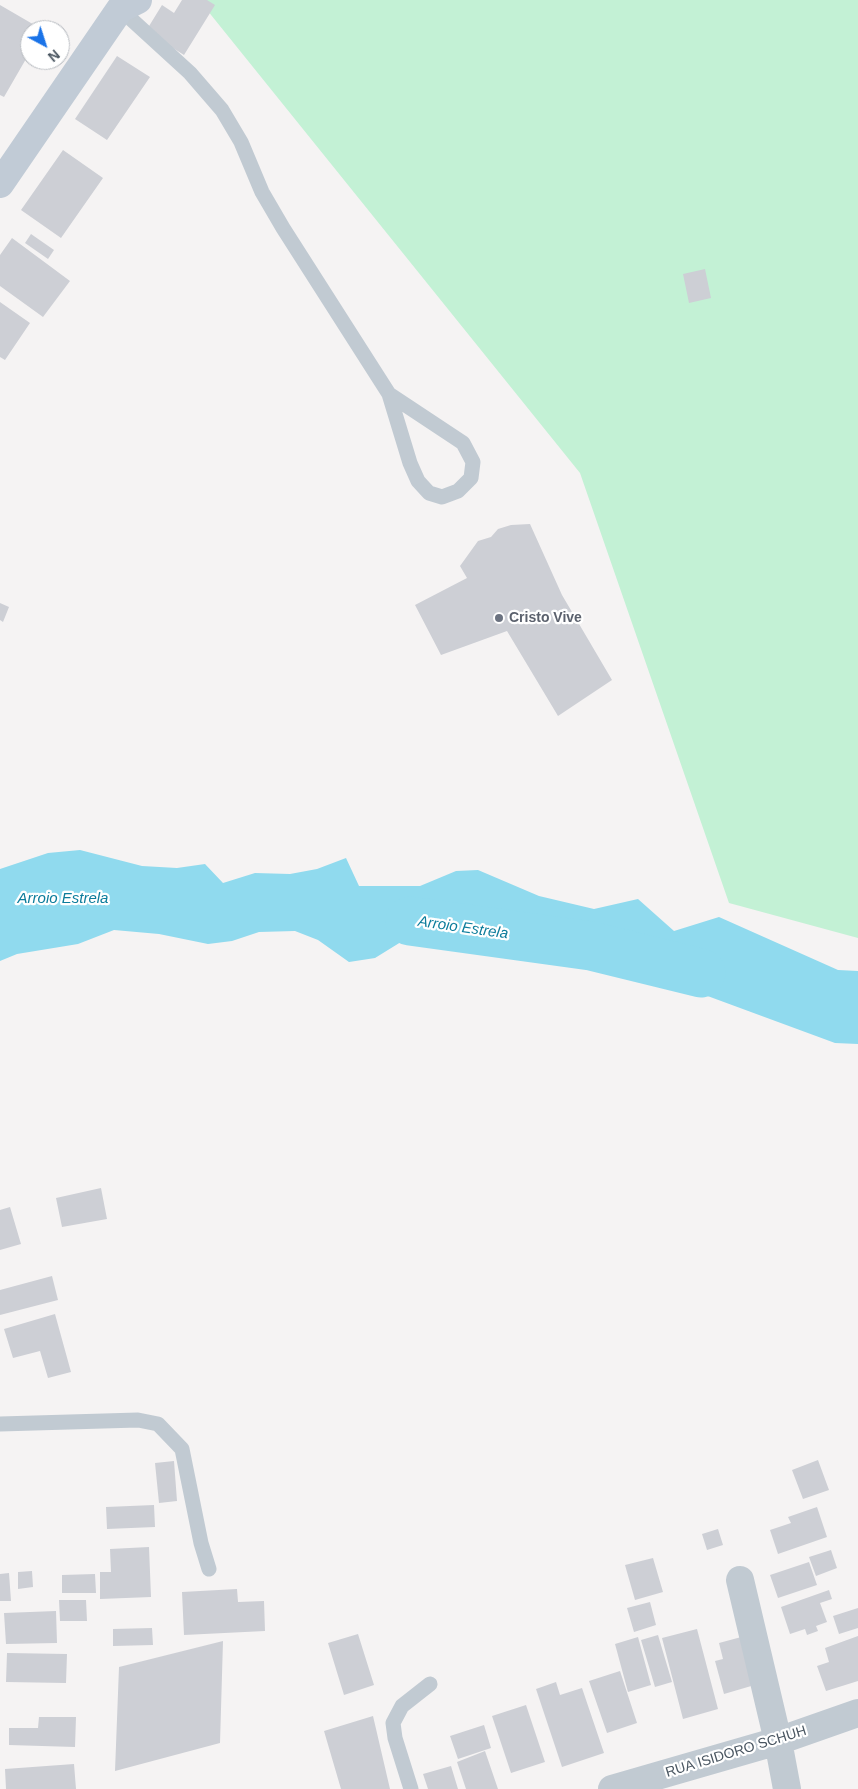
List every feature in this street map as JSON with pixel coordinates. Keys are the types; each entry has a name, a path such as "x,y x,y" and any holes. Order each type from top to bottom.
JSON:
{"main road":[{"path":"0,184 129,5"}],"street":[{"path":"740,1580 778,1740 787,1789"},
{"name":"RUA ISIDORO SCHUH","path":"612,1789 778,1740 858,1713"}],"lane":[{"path":"129,5 222,110 241,142 262,192 283,228 389,394 410,463 418,481 429,492 442,497 458,491 471,478 473,462 463,443 389,394"},
{"path":"0,1424 138,1420 158,1424 182,1449 201,1543 209,1569"},
{"path":"412,1789 395,1738 393,1723 402,1706 430,1684"}],"green space":[{"path":"199,0 858,0 858,938 729,903 580,473"}],"water":[{"name":"Arroio Estrela","path":"80,850 142,866 177,868 205,864 223,883 255,873 290,874 317,869 346,858 359,886 420,886 456,871 478,870 539,896 594,909 638,899 674,931 719,917 838,970 858,971 858,1044 835,1043 675,984 643,960 609,945 576,953 516,924 483,927 451,943 409,937 375,958 349,962 318,940 295,931 259,932 232,941 208,944 159,934 114,930 78,944 17,954 0,961 0,869 48,853"}],"building":[{"path":"182,0 207,0 215,5 184,55 146,31 162,5 174,13"},
{"path":"0,5 26,20 20,20 20,69 4,97 0,95"},
{"path":"117,56 150,77 107,140 75,119"},
{"path":"63,150 103,178 61,238 21,210"},
{"path":"31,234 54,250 48,259 25,243"},
{"path":"12,238 70,281 43,317 0,286 0,255"},
{"path":"705,269 711,298 689,303 683,274"},
{"path":"0,302 30,323 5,360 0,357"},
{"name":"Cristo Vive","path":"530,524 562,595 612,680 558,716 507,631 441,655 415,605 467,578 460,566 478,541 491,537 498,529 511,525"},
{"path":"0,603 9,607 3,622 0,620"},
{"path":"101,1188 107,1219 62,1227 56,1198"},
{"path":"10,1207 21,1244 0,1250 0,1210"},
{"path":"52,1276 58,1300 0,1315 0,1290"},
{"path":"55,1314 71,1372 48,1378 40,1351 13,1358 4,1329"},
{"path":"818,1460 829,1490 803,1499 792,1470"},
{"path":"174,1461 177,1501 159,1503 155,1463"},
{"path":"154,1505 155,1527 107,1529 106,1507"},
{"path":"817,1507 827,1537 778,1554 770,1530 791,1523 788,1517"},
{"path":"718,1529 723,1545 707,1550 702,1534"},
{"path":"149,1547 151,1597 100,1599 100,1572 111,1572 110,1549"},
{"path":"831,1550 837,1568 816,1576 809,1557"},
{"path":"653,1558 663,1592 635,1600 625,1565"},
{"path":"809,1562 817,1585 778,1598 770,1575"},
{"path":"32,1571 33,1587 18,1589 18,1572"},
{"path":"9,1573 11,1601 0,1601 0,1574"},
{"path":"95,1574 96,1593 62,1593 62,1575"},
{"path":"237,1589 238,1602 264,1601 265,1631 184,1635 182,1592"},
{"path":"829,1590 832,1599 820,1603 827,1622 816,1626 818,1631 807,1635 805,1629 790,1634 781,1607"},
{"path":"59,1600 86,1600 87,1621 60,1621"},
{"path":"650,1602 656,1625 634,1632 627,1608"},
{"path":"858,1608 858,1628 839,1634 833,1616"},
{"path":"56,1611 57,1643 6,1644 4,1613"},
{"path":"152,1628 153,1645 113,1646 113,1629"},
{"path":"697,1629 718,1709 683,1719 662,1638"},
{"path":"358,1634 374,1685 344,1695 328,1643"},
{"path":"658,1635 672,1682 655,1687 641,1640"},
{"path":"745,1636 758,1684 724,1694 715,1661 723,1659 719,1643"},
{"path":"858,1636 858,1681 826,1691 817,1666 829,1662 825,1648"},
{"path":"638,1637 651,1685 628,1692 615,1644"},
{"path":"223,1641 220,1743 115,1771 119,1667"},
{"path":"7,1653 67,1654 66,1683 6,1682"},
{"path":"620,1671 637,1723 607,1733 589,1681"},
{"path":"556,1682 560,1695 582,1688 604,1753 562,1767 536,1689"},
{"path":"526,1705 545,1762 511,1773 492,1716"},
{"path":"373,1716 390,1789 341,1789 324,1731"},
{"path":"39,1717 76,1717 75,1747 9,1745 9,1728 38,1728"},
{"path":"484,1725 491,1748 458,1759 450,1736"},
{"path":"485,1751 498,1789 466,1789 457,1762"},
{"path":"74,1764 76,1789 6,1789 5,1769"},
{"path":"451,1766 458,1789 428,1789 423,1774"}],"waterway":[{"name":"Arroio Estrela","path":"410,921 591,946 701,973"}],"place":[{"name":"Cristo Vive","path":"499,618"}]}
